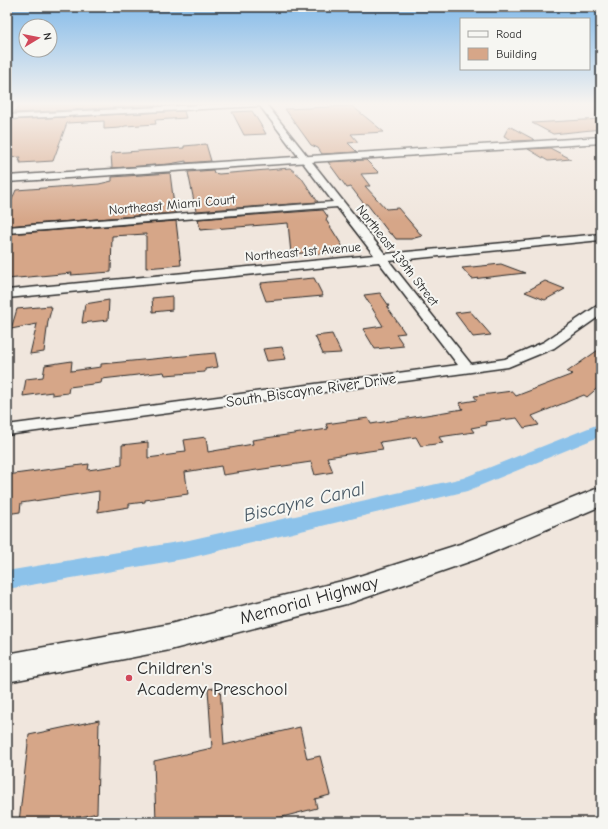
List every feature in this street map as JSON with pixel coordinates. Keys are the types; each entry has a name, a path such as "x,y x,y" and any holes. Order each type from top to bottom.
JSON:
{"street":[{"name":"Northeast 139th Street","path":"293,143 468,370"},
{"path":"7,178 559,143"},
{"name":"Northeast Miami Court","path":"7,230 340,204"},
{"name":"Northeast 1st Avenue","path":"7,294 601,236"},
{"name":"South Biscayne River Drive","path":"7,430 468,370 508,363 549,345 601,309"},
{"name":"Memorial Highway","path":"7,668 170,636 350,591 468,552 601,496"}],"building":[{"path":"7,143 60,143 53,161 20,163 21,161 19,161 21,157 7,158"},
{"path":"309,143 351,143 348,143 357,152 322,154 318,148"},
{"path":"206,144 211,161 186,163 186,161 169,164 112,168 111,153 184,148 184,146"},
{"path":"550,148 571,159 548,161 528,149"},
{"path":"366,160 379,173 361,174 370,186 365,186 386,209 398,208 422,236 411,239 396,239 392,234 390,234 367,204 364,204 351,187 347,188 328,162"},
{"path":"290,168 301,177 318,202 196,211 188,172 213,170 214,173 219,174"},
{"path":"170,173 175,213 7,226 7,211 16,190 99,184 112,181 112,177"},
{"path":"323,210 328,217 326,220 345,250 318,254 316,252 291,254 288,223 200,230 198,219"},
{"path":"176,221 181,265 146,268 146,234 112,236 111,272 71,275 72,273 7,279 7,234"},
{"path":"501,264 525,273 472,279 462,268"},
{"path":"314,278 323,296 266,301 260,285 262,285 261,283"},
{"path":"545,281 565,289 545,300 525,292"},
{"path":"380,293 389,306 387,307 405,333 396,334 404,346 375,349 363,329 383,326 364,295"},
{"path":"172,296 172,310 153,312 152,298"},
{"path":"109,300 108,320 82,323 85,304"},
{"path":"52,307 48,321 44,352 30,354 37,324 11,329 17,309"},
{"path":"470,311 491,335 473,337 455,313"},
{"path":"332,334 341,353 323,354 315,336"},
{"path":"282,347 286,359 267,361 263,349"},
{"path":"601,348 601,385 587,397 584,395 532,416 539,425 524,428 517,418 485,422 487,425 471,428 474,432 439,437 443,443 421,446 416,437 380,442 383,449 327,457 333,472 315,475 311,462 223,475 221,466 185,472 188,494 145,500 145,502 129,504 129,507 98,512 99,491 21,503 20,512 7,514 7,475 89,464 88,470 122,465 122,445 148,442 148,458 177,454 177,452 186,451 184,440 206,437 208,452 253,444 252,440 328,429 326,424 368,418 371,424 463,409 459,403 477,400 474,396 512,391 516,396 573,374 567,372"},
{"path":"215,353 218,367 205,369 205,372 165,375 164,372 102,379 101,383 69,387 68,393 52,395 52,392 23,396 26,379 43,377 45,365 72,361 71,371 101,367 101,364"},
{"path":"220,687 224,745 300,727 307,759 320,756 330,795 315,799 317,808 263,822 156,822 154,761 212,748 208,689"},
{"path":"99,720 97,813 61,822 19,822 29,735"}],"waterway":[{"name":"Biscayne Canal","path":"7,580 189,549 467,484 601,429"}],"place":[{"name":"Children's Academy Preschool","path":"129,678"}]}
